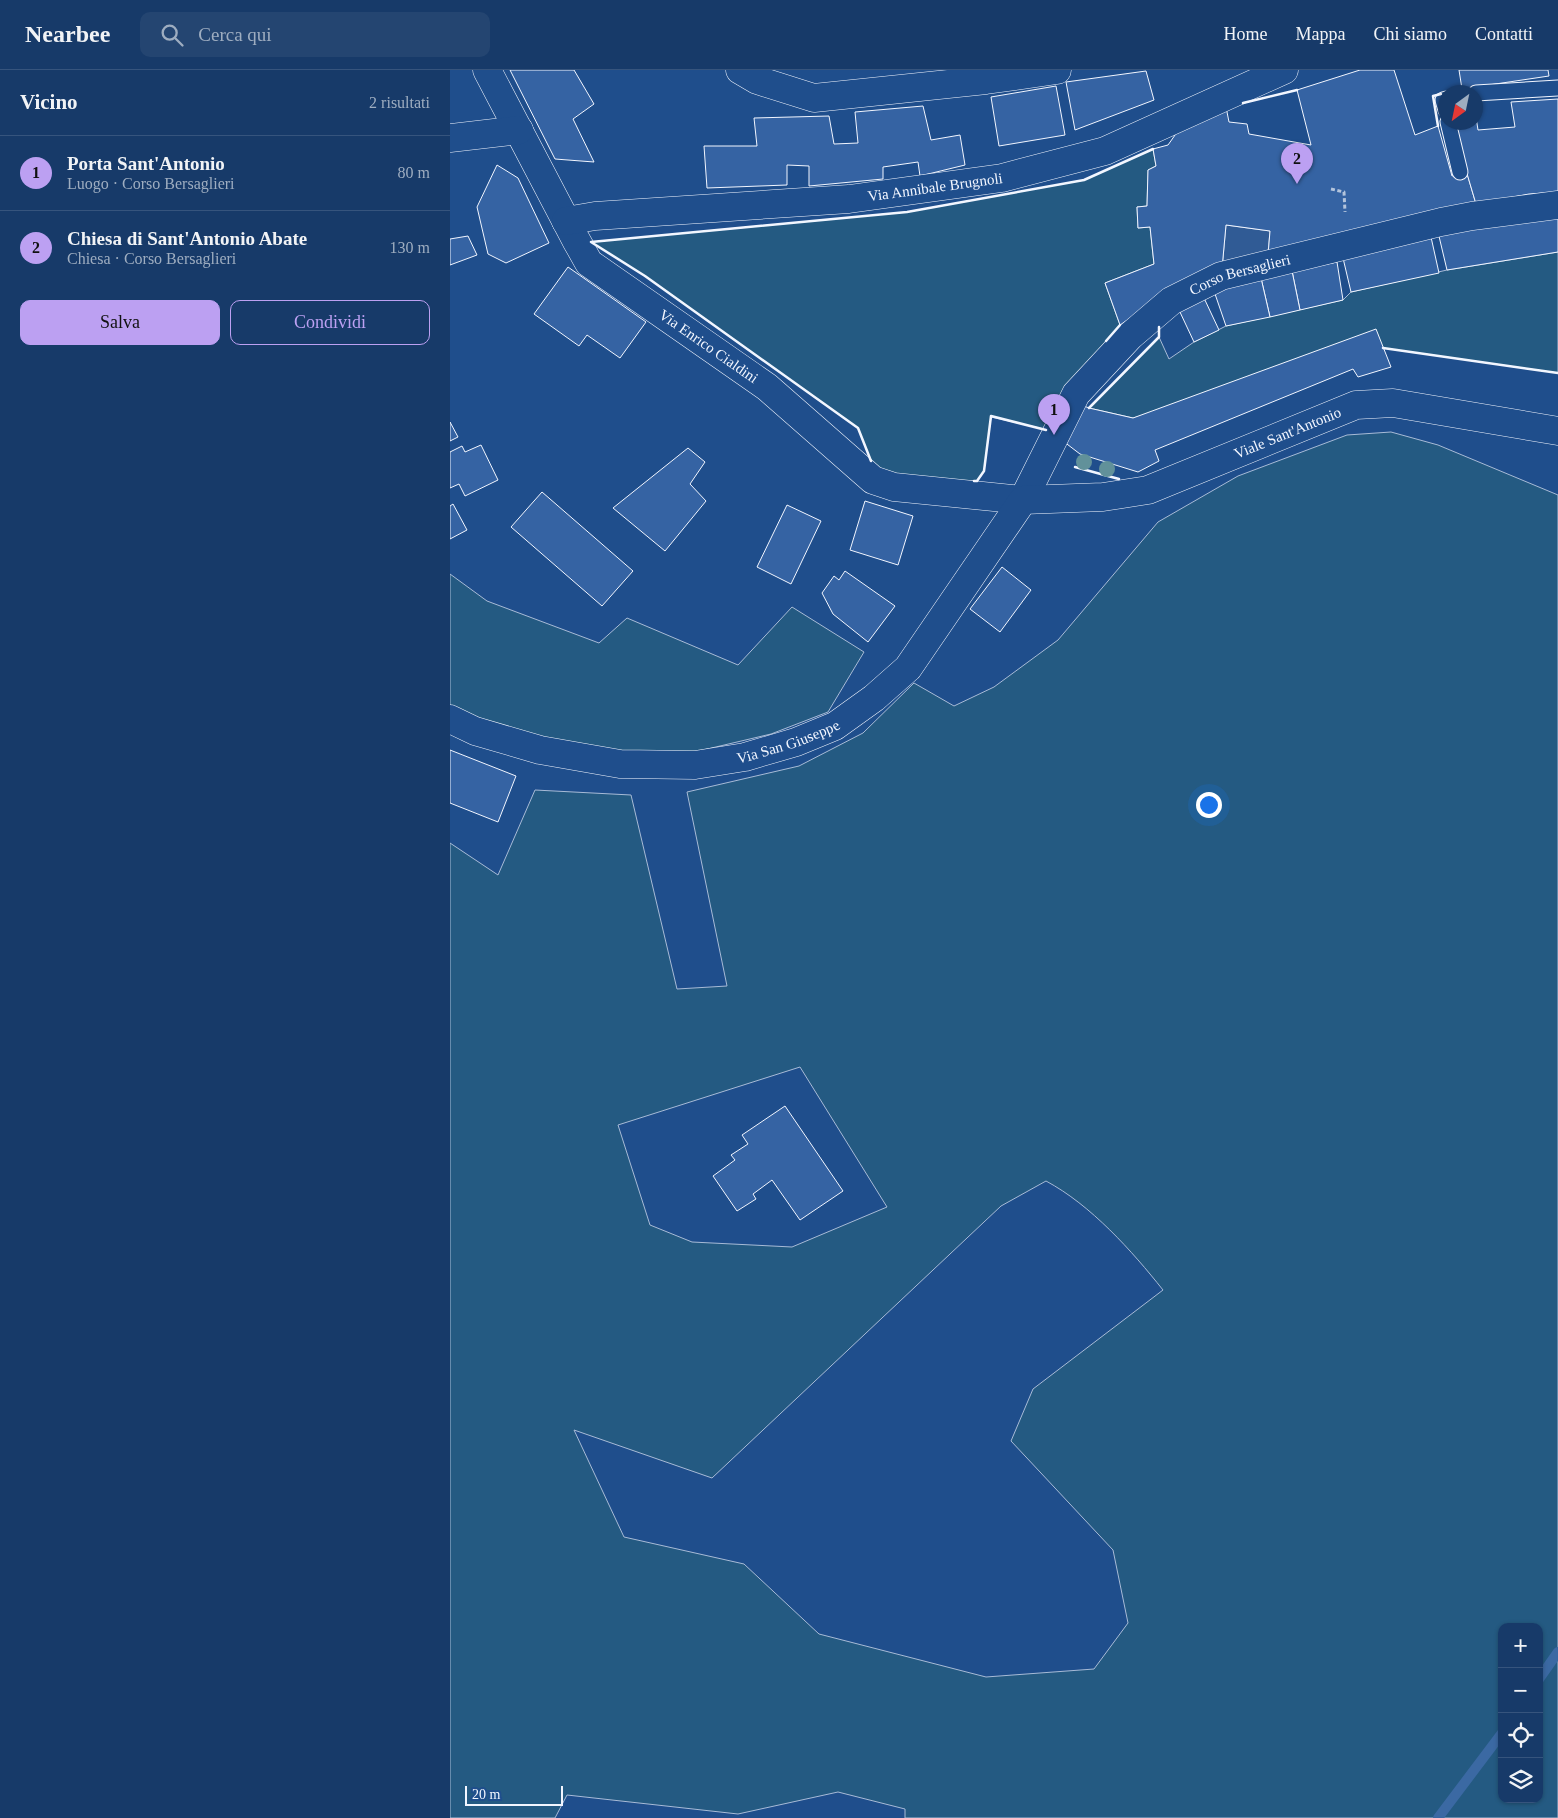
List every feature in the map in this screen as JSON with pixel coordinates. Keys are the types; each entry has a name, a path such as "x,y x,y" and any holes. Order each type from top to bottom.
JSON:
{"street":[{"name":"Via Enrico Cialdini","path":"487,70 590,263 766,387 873,480 894,487 1022,500"},
{"path":"740,70 757,80 814,98 985,75 1057,70"},
{"name":"Via Annibale Brugnoli","path":"566,221 596,216 849,199 1002,178 1105,151 1284,70"},
{"path":"450,138 519,130"},
{"name":"Corso Bersaglieri","path":"1022,500 1076,394 1130,336 1171,301 1221,276 1471,211 1558,205"},
{"name":"Viale Sant'Antonio","path":"1022,500 1103,497 1148,490 1356,405 1393,403 1558,431"},
{"name":"Via San Giuseppe","path":"450,719 475,731 540,750 620,764 695,765 745,757 796,742 834,726 874,698 908,668 1022,500"}],"lane":[{"path":"1483,93 1558,88"},
{"path":"1450,130 1460,172"}],"path":[{"path":"1332,189 1344,192 1345,212"}],"shaded area":[{"path":"1153,149 1156,166 1148,170 1147,206 1137,207 1138,228 1150,227 1154,264 1105,283 1120,325 1097,353 1044,429 991,417 984,471 977,481 887,479 876,474 858,428 645,276 591,242 907,212 1084,180"},
{"path":"1226,225 1270,231 1267,264 1222,269"},
{"path":"1558,252 1558,373 1383,348 1133,418 1089,408 1159,337 1169,359 1194,342 1226,326 1343,300 1351,292 1447,270"},
{"path":"1391,432 1438,445 1558,495 1558,1818 905,1818 905,1809 838,1792 738,1814 567,1795 555,1818 450,1818 450,843 498,875 535,790 631,795 677,989 727,986 687,792 799,766 863,733 914,683 954,706 994,687 1058,640 1158,522 1238,476 1347,435","holes":["800,1067 887,1207 792,1247 692,1242 650,1225 618,1125","1046,1181 1063,1191 1095,1216 1138,1260 1163,1290 1033,1389 1011,1441 1113,1550 1128,1623 1094,1669 986,1677 819,1634 744,1564 624,1537 574,1430 712,1478 1001,1206"]},
{"path":"450,574 487,601 599,643 627,618 738,665 792,607 864,652 828,712 771,734 686,754 612,754 522,734 450,707"}],"building":[{"path":"510,70 574,70 594,104 573,119 594,162 555,159"},
{"path":"1360,70 1394,70 1415,135 1438,126 1452,176 1466,170 1476,204 1268,255 1270,231 1226,225 1222,269 1164,295 1120,325 1105,283 1154,264 1150,227 1138,228 1137,207 1147,206 1148,170 1156,166 1153,149 1168,145 1180,128 1226,107 1229,122 1247,124 1249,134 1311,145 1297,90"},
{"path":"1459,70 1548,70 1549,76 1483,86 1461,85"},
{"path":"1146,71 1154,100 1075,130 1066,82"},
{"path":"1056,86 1065,135 999,146 991,97"},
{"path":"1558,99 1558,192 1529,194 1476,204 1460,150 1456,130 1515,127 1511,102"},
{"path":"923,106 931,140 960,135 965,165 920,176 918,162 883,167 883,179 809,186 809,166 787,165 787,185 707,188 704,146 757,146 754,118 829,116 834,144 858,143 855,112"},
{"path":"497,165 518,178 549,243 506,263 488,254 477,207"},
{"path":"1558,212 1558,252 1447,270 1438,232"},
{"path":"468,236 477,255 450,265 450,239"},
{"path":"1431,237 1439,273 1351,292 1343,258"},
{"path":"1337,262 1343,300 1300,310 1292,271"},
{"path":"568,267 646,322 620,358 587,335 579,346 534,314"},
{"path":"1292,271 1300,310 1270,317 1261,278"},
{"path":"1261,278 1270,317 1226,326 1214,291"},
{"path":"1204,298 1219,330 1194,342 1179,310"},
{"path":"1376,329 1391,367 1358,377 1353,369 1155,450 1159,461 1138,472 1080,454 1059,438 1074,402 1089,408 1133,418"},
{"path":"450,422 458,437 450,441"},
{"path":"481,445 498,480 465,496 459,484 450,488 450,452 462,446 465,452"},
{"path":"688,448 705,462 690,484 706,501 665,551 613,508"},
{"path":"542,492 633,571 602,606 511,527"},
{"path":"865,501 913,516 898,565 850,550"},
{"path":"453,504 467,530 450,539 450,506"},
{"path":"787,505 821,521 791,584 757,567"},
{"path":"1002,567 1031,590 1000,632 970,609"},
{"path":"845,571 895,606 868,642 833,614 822,593 834,576 839,580"},
{"path":"450,750 516,776 498,822 450,803"},
{"path":"785,1106 843,1191 800,1220 772,1180 753,1194 756,1199 737,1211 713,1176 735,1160 731,1155 748,1144 742,1135"}],"waterway":[{"path":"1543,1673 1558,1652"},
{"path":"1438,1818 1498,1738"}],"wall":[{"path":"1243,103 1297,90"},
{"path":"1438,95 1433,96 1438,126"},
{"path":"871,461 858,428 645,276 591,242 907,212 1084,180 1153,149"},
{"path":"1106,341 1120,325"},
{"path":"1089,408 1159,337 1159,327"},
{"path":"1383,348 1558,373"},
{"path":"974,481 977,481 984,471 991,416 1046,430"},
{"path":"1075,467 1119,479"}],"place":[{"name":"Chiesa di Sant'Antonio Abate","path":"1297,184"},
{"name":"Porta Sant'Antonio","path":"1054,435"}]}
